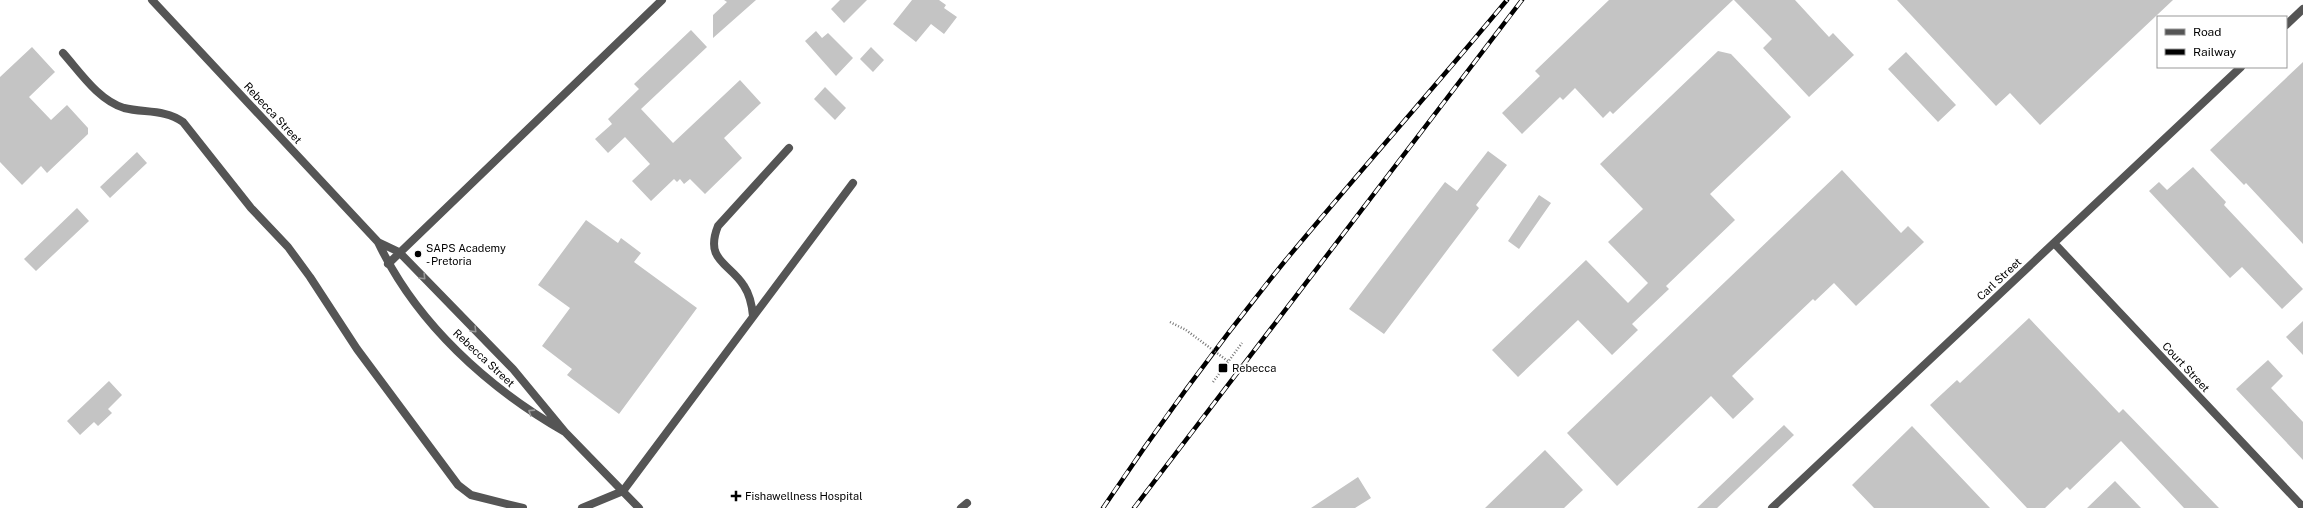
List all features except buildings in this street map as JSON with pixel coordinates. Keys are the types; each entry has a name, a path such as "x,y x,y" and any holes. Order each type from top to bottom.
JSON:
{"street":[{"name":"Rebecca Street","path":"152,0 378,242 388,264 428,319 469,361 519,404 565,432"},
{"path":"388,264 662,0"},
{"path":"2287,24 2303,9"},
{"path":"63,53 103,98 125,108 173,115 183,122 251,208 292,253 357,348 458,485 471,495 523,508"},
{"name":"Carl Street","path":"1772,508 2240,68"},
{"path":"753,316 752,305 744,286 717,257 714,242 715,234 718,226 789,148"},
{"path":"582,508 623,491 853,183"},
{"name":"Rebecca Street","path":"378,242 399,252 513,369 565,432 639,508"},
{"name":"Court Street","path":"2054,243 2303,507"}],"path":[{"path":"1170,322 1186,330 1229,362"},
{"path":"1213,382 1242,343"}],"railway":[{"path":"1103,508 1191,382 1261,291 1507,0"},
{"path":"1134,508 1522,0"}],"place":[{"name":"SAPS Academy - Pretoria","path":"418,254"},
{"name":"Rebecca","path":"1223,368"},
{"name":"Fishawellness Hospital","path":"736,496"}]}
